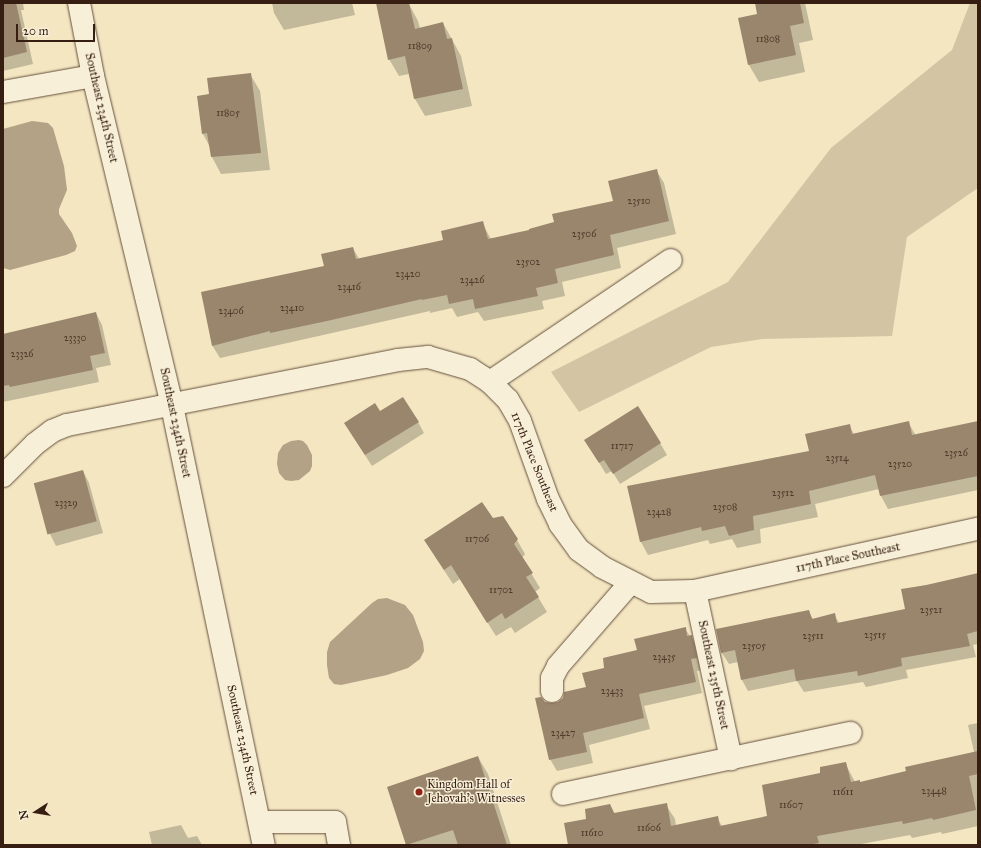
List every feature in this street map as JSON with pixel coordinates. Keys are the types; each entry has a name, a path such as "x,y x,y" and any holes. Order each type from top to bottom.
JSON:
{"street":[{"name":"Southeast 234th Street","path":"78,3 93,76 172,406 264,845"},
{"path":"3,92 93,76"},
{"path":"490,382 671,260"},
{"name":"117th Place Southeast","path":"3,476 35,444 52,431 67,426 398,360 428,357 470,369 490,382 508,400 520,421 548,499 560,524 579,550 602,568 651,592 695,591 978,529"},
{"path":"552,692 552,678 558,666 631,582"},
{"name":"Southeast 235th Street","path":"695,591 731,759"},
{"path":"563,794 851,733"},
{"path":"260,822 335,822 339,845"}],"shaded area":[{"path":"970,3 978,3 978,188 907,237 892,336 762,339 711,347 579,412 551,372 728,282 831,148 952,50"},
{"path":"32,121 48,123 53,128 64,166 67,190 59,209 59,214 72,233 77,246 75,251 66,255 10,270 3,268 3,129"},
{"path":"291,441 303,441 307,445 312,455 312,466 310,471 299,480 285,480 279,473 277,464 278,453 283,445"},
{"path":"387,598 405,605 413,615 423,642 424,651 420,659 408,668 387,675 341,685 334,684 329,678 327,665 327,652 330,642 372,603 378,599"}],"building":[{"path":"3,3 16,3 27,52 3,58"},
{"path":"376,3 409,3 415,29 443,22 447,39 452,38 463,89 414,99 405,56 388,60"},
{"path":"755,3 800,3 804,23 790,26 796,55 748,65 738,18 757,14"},
{"path":"251,73 261,153 211,157 207,133 202,134 197,96 209,94 207,78"},
{"path":"657,169 669,221 610,235 614,255 555,269 558,283 536,288 538,296 475,309 473,299 449,304 447,295 422,299 270,333 270,331 212,346 201,292 324,266 321,254 353,247 356,259 443,240 441,231 483,221 488,239 529,230 554,222 552,214 613,201 608,181"},
{"path":"96,312 105,353 90,356 93,370 10,387 9,385 3,386 3,334"},
{"path":"403,397 419,422 365,455 344,423 375,403 380,411"},
{"path":"638,406 661,443 613,474 604,460 599,463 584,440"},
{"path":"909,421 912,435 978,421 978,476 880,496 875,475 809,491 811,504 753,516 754,530 729,536 725,526 702,531 701,527 640,542 627,486 809,451 805,434 850,424 852,434"},
{"path":"83,470 97,521 47,534 34,483"},
{"path":"482,502 493,518 503,516 518,539 514,544 533,573 526,577 539,597 505,619 502,613 487,623 451,565 444,570 424,540"},
{"path":"978,573 978,631 967,634 970,646 901,658 902,666 858,676 857,671 796,681 794,669 741,680 735,650 721,653 716,629 809,610 812,619 835,613 837,623 905,609 901,589 927,585"},
{"path":"686,627 687,636 692,635 697,658 691,659 696,682 639,694 644,718 583,733 587,752 549,760 535,698 541,697 545,702 558,702 563,698 564,692 586,687 582,673 604,668 603,658 637,650 634,639"},
{"path":"978,751 978,774 969,776 976,810 933,820 932,818 903,824 902,821 817,836 819,843 807,845 568,845 564,823 586,819 585,809 610,804 614,813 667,803 671,826 718,816 720,826 767,816 762,785 820,773 820,767 846,762 851,782 860,780 860,782 906,771 905,767"},
{"path":"478,756 507,845 458,845 453,830 406,845 387,787"}],"place":[{"name":"Kingdom Hall of Jehovah's Witnesses","path":"419,792"}]}
